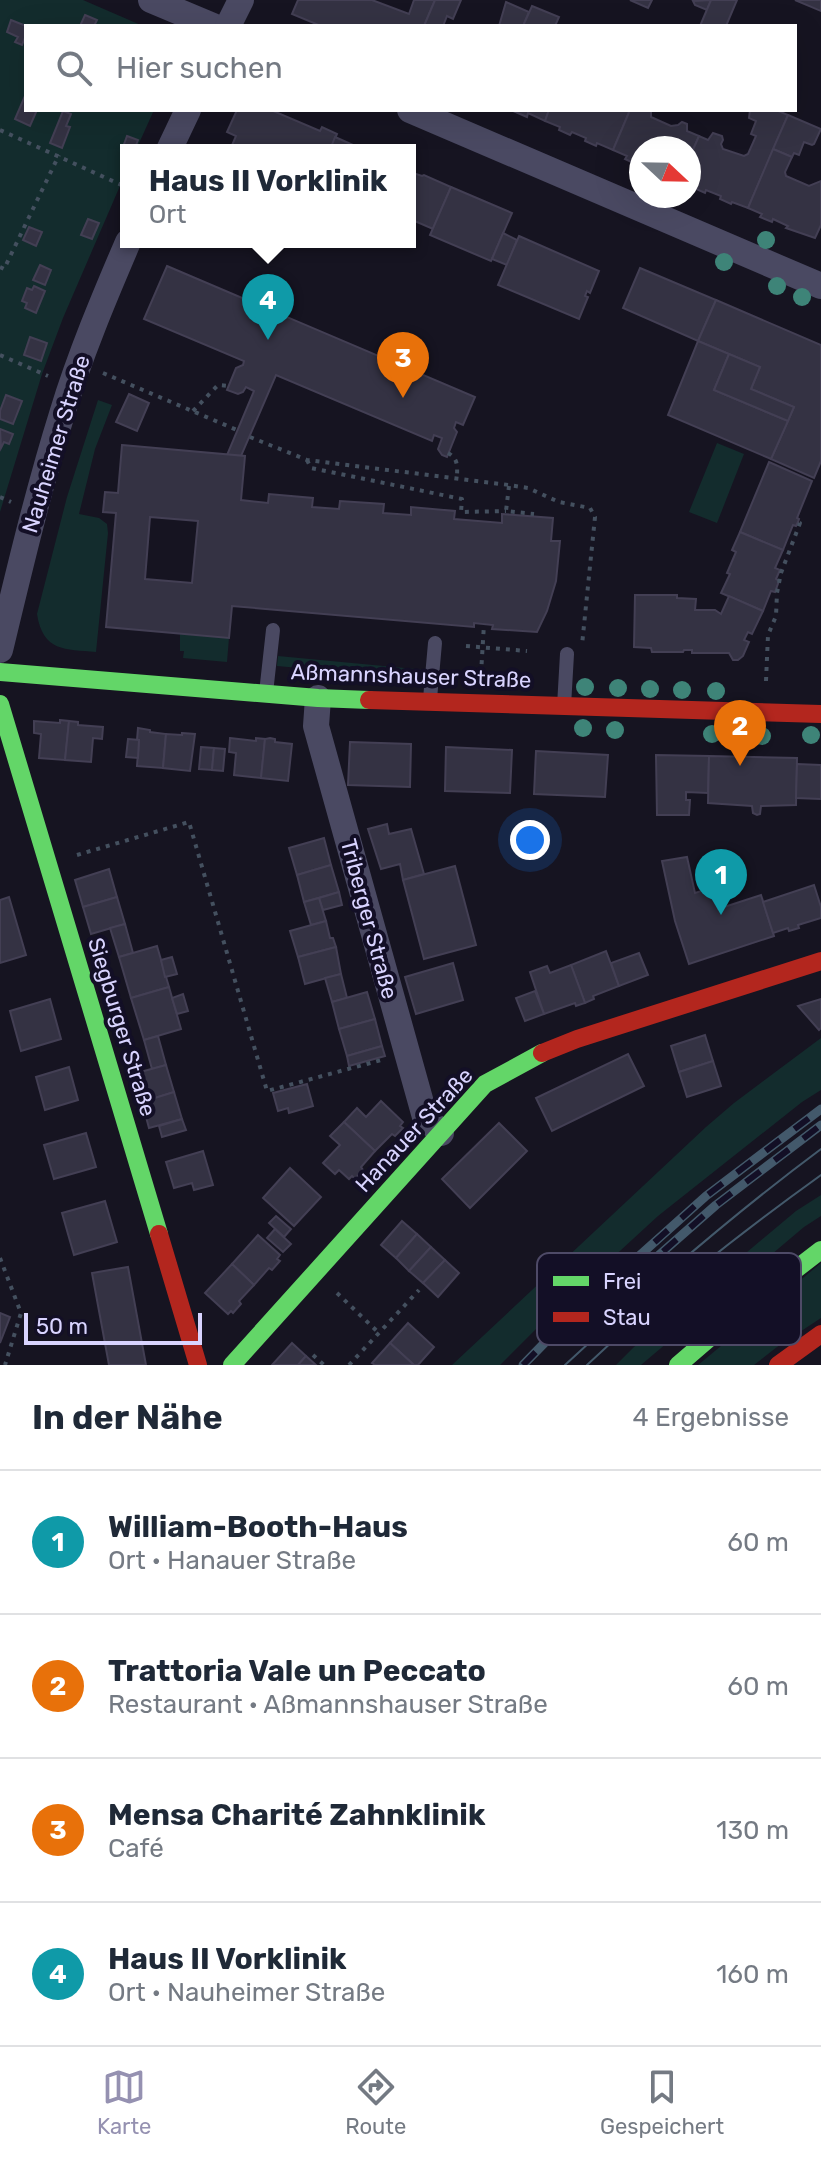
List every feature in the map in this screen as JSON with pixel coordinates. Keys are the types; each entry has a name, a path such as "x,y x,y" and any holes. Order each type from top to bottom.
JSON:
{"main road":[{"name":"Aßmannshauser Straße","path":"0,672 318,698 821,714"},
{"name":"Siegburger Straße","path":"0,704 198,1365"},
{"name":"Hanauer Straße","path":"232,1365 485,1084 541,1053 577,1039 821,961"},
{"path":"801,1265 821,1250"},
{"path":"778,1365 821,1334"},
{"path":"678,1365 701,1345"}],"street":[{"path":"151,0 208,24"},
{"path":"229,24 241,0"},
{"path":"172,144 187,112"},
{"path":"415,112 821,286"},
{"name":"Nauheimer Straße","path":"0,650 38,495 63,412 92,329 126,248"},
{"name":"Triberger Straße","path":"318,698 316,726 405,1047 425,1117 441,1133"}],"lane":[{"path":"266,694 273,630"},
{"path":"429,702 435,643"},
{"path":"564,706 574,655"}],"path":[{"path":"0,130 120,184"},
{"path":"0,267 4,269 59,155"},
{"path":"0,355 50,377"},
{"path":"101,372 237,430"},
{"path":"193,411 218,385 229,386"},
{"path":"250,437 307,460 528,488 559,502 590,508 595,517 574,655"},
{"path":"448,453 455,456 457,461 457,479"},
{"path":"307,460 311,468 462,499 461,512 534,514"},
{"path":"506,511 509,485"},
{"path":"0,497 11,502"},
{"path":"766,688 768,635 776,616 781,573 798,522"},
{"path":"481,679 484,624"},
{"path":"466,646 527,651"},
{"path":"48,863 189,822 267,1091 385,1058 390,1051 405,1047"},
{"path":"0,1258 21,1313 5,1365"},
{"path":"332,1288 379,1333"},
{"path":"349,1365 419,1290"},
{"path":"313,1355 324,1365"}],"green space":[{"path":"0,0 83,0 138,24 24,24 24,112 153,112 139,144 120,144 120,186 42,374 0,512"},
{"path":"98,400 112,405 95,449 79,514 99,518 107,524 96,652 65,649 50,642 44,636 37,614 67,497"},
{"path":"717,443 744,454 717,523 689,512"},
{"path":"180,634 229,638 227,662 183,658"},
{"path":"278,656 426,670 426,673 277,666"},
{"path":"821,1038 821,1090 658,1216 618,1253 572,1253 706,1127"},
{"path":"821,1195 821,1216 773,1253 746,1253 796,1211"},
{"path":"821,1263 821,1318 801,1331 801,1280"},
{"path":"537,1285 537,1328 500,1365 452,1365"},
{"path":"665,1345 641,1365 616,1365 634,1347"},
{"path":"722,1345 780,1345 754,1365 698,1365"}],"building":[{"path":"298,0 372,0 409,14 414,0 435,0 425,24 316,24 292,14"},
{"path":"435,0 461,0 453,19 447,16 444,24 425,24"},
{"path":"630,0 652,0 648,8"},
{"path":"711,0 707,10 693,1"},
{"path":"711,0 737,0 727,24 701,24"},
{"path":"795,0 821,0 821,11"},
{"path":"506,2 529,12 524,24 500,24"},
{"path":"532,6 559,17 556,24 524,24"},
{"path":"85,15 97,20 95,24 81,24"},
{"path":"11,20 24,25 22,45 15,42 18,37 7,32"},
{"path":"24,98 24,112 36,112 30,126 15,119"},
{"path":"63,112 71,114 62,148 50,143"},
{"path":"236,112 276,112 320,131 322,127 337,134 333,144 233,144 236,136 227,132"},
{"path":"516,112 548,112 545,121 528,113 527,117"},
{"path":"548,112 629,112 613,150 597,143 596,146 572,132 570,135 545,121"},
{"path":"629,112 651,112 651,117 671,126 682,122 687,124 687,131 699,136 629,136 629,161 625,159 627,156 613,150"},
{"path":"750,112 781,112 788,115 748,208 731,204 706,190 705,193 701,191 701,137 708,140 713,133 722,136 723,149 744,156 748,154 756,136 751,134 756,121 749,118"},
{"path":"788,115 821,129 814,144 804,142 799,155 794,153 792,157 773,149"},
{"path":"127,136 138,140 136,144 124,144"},
{"path":"335,137 351,144 332,144"},
{"path":"773,149 792,157 786,176 809,186 821,181 821,225 815,238 786,228 788,226 773,219 772,222 760,217 762,214 748,208"},
{"path":"416,174 451,187 433,229 416,222"},
{"path":"451,187 512,213 491,261 430,235"},
{"path":"88,219 99,223 92,239 81,235"},
{"path":"29,227 42,232 36,246 23,240"},
{"path":"503,233 517,240 507,265 492,259"},
{"path":"519,236 599,271 590,293 587,291 585,296 588,297 579,319 498,285"},
{"path":"40,265 51,270 45,285 33,280"},
{"path":"167,266 475,397 463,425 456,422 454,428 457,432 447,457 438,449 442,438 434,435 432,441 276,375 241,456 227,455 254,391 246,387 238,394 227,390 236,368 244,361 144,319"},
{"path":"640,268 716,300 698,341 623,308"},
{"path":"34,286 45,291 36,313 25,308 27,303 22,301 27,288 32,290"},
{"path":"716,300 821,345 821,461 814,478 771,459 794,407 751,389 760,367 698,341"},
{"path":"30,337 47,343 41,361 24,355"},
{"path":"698,341 729,354 714,390 788,421 771,459 668,415"},
{"path":"729,354 760,367 751,389 794,407 788,421 714,390"},
{"path":"129,394 149,403 137,431 116,422"},
{"path":"6,395 22,401 13,424 0,419"},
{"path":"0,429 13,434 9,444 4,442 1,448"},
{"path":"122,445 245,456 241,500 268,503 269,494 313,498 312,507 339,509 340,501 384,504 383,513 411,515 411,507 455,511 454,519 502,523 502,514 553,518 551,541 560,541 556,581 537,632 492,629 493,625 474,623 474,627 232,606 229,638 106,627 116,513 103,512 105,492 118,493","holes":["150,517 198,521 192,583 145,579"]},
{"path":"769,462 812,481 798,522 796,526 793,525 783,550 740,532"},
{"path":"740,532 783,550 775,568 780,570 776,579 779,581 763,611 721,593 730,574 727,573 736,552 732,550"},
{"path":"635,595 677,595 677,598 696,599 695,610 715,610 721,614 729,596 763,611 752,634 748,632 744,640 749,642 738,660 733,660 729,653 692,653 692,650 652,652 651,648 634,647"},
{"path":"60,720 69,721 65,760 39,758 41,734 34,733 34,721 60,723"},
{"path":"69,721 103,727 102,739 93,738 91,762 65,760"},
{"path":"138,728 166,734 163,768 137,766"},
{"path":"166,734 195,734 190,771 163,768"},
{"path":"230,738 265,739 261,778 234,775 236,753 229,752"},
{"path":"128,739 139,740 138,758 126,757"},
{"path":"265,739 275,742 292,744 288,781 261,778"},
{"path":"350,742 411,744 410,787 348,785"},
{"path":"201,747 214,748 212,770 199,769"},
{"path":"446,747 512,750 510,793 445,791"},
{"path":"214,748 225,749 223,771 212,770"},
{"path":"536,751 608,755 605,797 534,794"},
{"path":"656,755 709,756 708,793 686,792 686,800 690,800 689,815 657,815"},
{"path":"709,756 797,758 796,805 761,806 757,815 753,813 752,806 708,803"},
{"path":"797,764 821,765 821,799 796,798"},
{"path":"387,824 389,834 411,829 424,874 403,880 400,864 381,869 368,829"},
{"path":"324,838 331,865 297,875 289,848"},
{"path":"687,857 695,893 711,888 718,909 761,895 774,936 689,964 675,921 662,861"},
{"path":"331,865 339,892 304,902 297,875"},
{"path":"455,866 476,945 424,959 403,880"},
{"path":"109,869 117,897 83,907 75,880"},
{"path":"814,885 821,918 798,925 799,928 773,933 763,902"},
{"path":"339,892 342,905 323,910 319,898"},
{"path":"9,897 26,955 0,963 0,900"},
{"path":"117,897 125,924 91,934 83,907"},
{"path":"319,898 326,921 311,925 304,902"},
{"path":"326,921 336,947 298,957 290,931"},
{"path":"125,924 133,953 119,957 110,928"},
{"path":"157,946 169,987 131,998 119,957"},
{"path":"336,947 341,974 305,984 298,957"},
{"path":"606,951 619,986 593,996 594,999 585,1003 571,965"},
{"path":"639,953 648,975 619,986 611,963"},
{"path":"172,957 177,974 165,977 161,960"},
{"path":"453,963 463,1000 416,1014 405,977"},
{"path":"571,965 585,1003 576,1006 575,1003 544,1014 530,972 547,966 550,973"},
{"path":"341,974 347,998 332,1002 325,978"},
{"path":"169,987 181,1029 144,1040 131,998"},
{"path":"535,991 544,1014 525,1021 516,998"},
{"path":"367,992 375,1019 339,1029 332,1002"},
{"path":"183,994 188,1011 177,1014 172,998"},
{"path":"50,999 61,1039 21,1051 10,1011"},
{"path":"821,999 821,1028 819,1030 798,1006"},
{"path":"375,1019 382,1046 347,1056 339,1029"},
{"path":"705,1035 713,1061 679,1072 671,1046"},
{"path":"158,1036 166,1065 152,1069 144,1040"},
{"path":"382,1046 385,1056 349,1066 347,1056"},
{"path":"628,1054 644,1086 552,1131 536,1098"},
{"path":"713,1061 721,1086 687,1097 679,1072"},
{"path":"166,1065 174,1092 142,1102 133,1074"},
{"path":"69,1067 78,1100 45,1110 36,1077"},
{"path":"307,1084 313,1106 289,1113 288,1108 278,1111 273,1093"},
{"path":"174,1092 182,1119 149,1128 142,1102"},
{"path":"381,1101 403,1122 400,1126 403,1128 375,1151 344,1122 357,1108 366,1117"},
{"path":"182,1119 186,1130 162,1137 159,1126"},
{"path":"344,1122 375,1151 355,1179 352,1176 349,1179 339,1170 335,1174 323,1163 340,1145 330,1136"},
{"path":"499,1123 527,1151 470,1208 442,1179"},
{"path":"86,1133 96,1167 54,1179 44,1145"},
{"path":"203,1151 213,1185 194,1190 192,1183 174,1188 166,1162"},
{"path":"290,1168 321,1197 294,1226 263,1198"},
{"path":"105,1201 117,1242 74,1255 62,1213"},
{"path":"276,1216 291,1229 284,1237 269,1223"},
{"path":"402,1221 417,1234 396,1258 381,1245"},
{"path":"275,1229 291,1244 283,1252 267,1238"},
{"path":"417,1234 431,1247 409,1271 396,1258"},
{"path":"258,1235 280,1255 277,1259 280,1261 254,1285 232,1264"},
{"path":"431,1247 445,1260 423,1283 409,1271"},
{"path":"445,1260 459,1273 438,1297 423,1283"},
{"path":"232,1264 254,1285 233,1313 228,1314 205,1293"},
{"path":"128,1267 146,1365 109,1365 92,1273"},
{"path":"0,1313 10,1317 0,1343"},
{"path":"408,1323 434,1347 418,1365 414,1365 390,1343"},
{"path":"292,1343 306,1356 298,1365 272,1365"},
{"path":"390,1343 414,1365 372,1363"},
{"path":"306,1356 316,1365 298,1365"}],"tram line":[{"path":"691,1253 821,1149"},
{"path":"718,1253 821,1175"},
{"path":"565,1365 587,1345"},
{"path":"587,1365 609,1345"}],"railway":[{"path":"642,1253 706,1196 821,1109"},
{"path":"661,1253 716,1205 821,1125"},
{"path":"523,1365 542,1345"}],"traffic: fast":[{"path":"0,672 369,700"},
{"path":"0,704 159,1234"},
{"path":"232,1365 485,1084 542,1053"},
{"path":"801,1265 821,1250"},
{"path":"678,1365 701,1345"}],"traffic: jam":[{"path":"369,700 821,714"},
{"path":"542,1053 821,961"},
{"path":"159,1234 198,1365"},
{"path":"778,1365 821,1334"}],"place":[{"name":"Haus II Vorklinik","path":"268,340"},
{"name":"Mensa Charité Zahnklinik","path":"403,398"},
{"name":"Trattoria Vale un Peccato","path":"740,766"},
{"name":"William-Booth-Haus","path":"721,915"}]}
